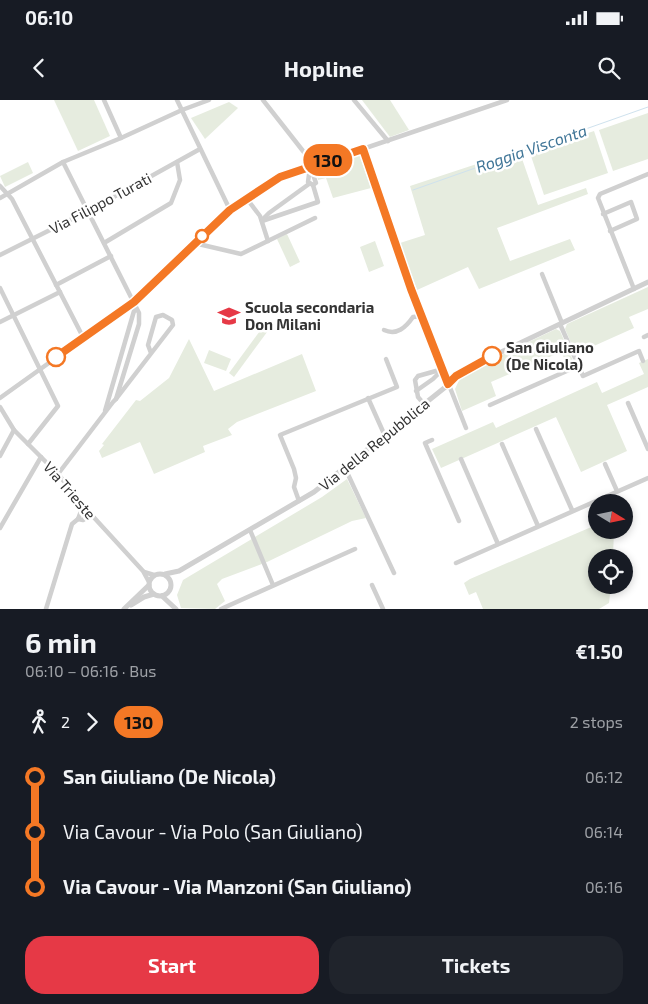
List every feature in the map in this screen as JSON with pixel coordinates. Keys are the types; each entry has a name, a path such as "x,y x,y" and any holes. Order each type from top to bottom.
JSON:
{"street":[{"path":"104,100 121,138"},
{"path":"177,100 230,210"},
{"path":"0,198 63,162 209,100"},
{"path":"262,221 318,202 311,185 312,167 263,100"},
{"path":"354,100 388,141"},
{"path":"0,398 134,302 230,210 280,177 388,141 493,102 507,100"},
{"name":"Via Filippo Turati","path":"0,255 87,212 200,149"},
{"path":"363,149 411,289 466,428"},
{"path":"63,162 139,313 139,324 116,399"},
{"path":"104,243 171,202 180,180 177,162"},
{"path":"634,289 598,198 600,194 648,174"},
{"path":"262,221 270,213 311,185"},
{"path":"0,186 8,194 83,337"},
{"path":"247,199 262,221 268,241"},
{"path":"603,214 631,202 637,219 610,231"},
{"path":"194,243 241,254 315,218"},
{"path":"56,285 111,256"},
{"path":"542,274 583,376 639,351 643,361"},
{"name":"Via della Repubblica","path":"165,574 179,571 314,492 456,376 480,362 648,282"},
{"path":"0,288 58,406 28,444"},
{"path":"0,322 60,292"},
{"path":"104,415 134,311 134,302"},
{"path":"58,474 174,324 172,320 163,315 156,318 148,345 151,353"},
{"path":"384,330 390,333 396,332 408,324 413,317 422,316"},
{"name":"Via della Repubblica","path":"299,501 294,487 296,478 294,469 280,435 397,387 386,359"},
{"path":"490,404 578,366"},
{"path":"416,391 443,369"},
{"path":"424,404 421,402 416,391 414,380 418,376 443,369"},
{"path":"368,398 384,436"},
{"path":"628,403 648,449"},
{"name":"Via Trieste","path":"0,407 14,430 58,474 83,506 143,571 149,583"},
{"path":"536,428 572,510"},
{"path":"0,456 14,430"},
{"path":"432,440 425,443 459,521"},
{"path":"502,444 538,526"},
{"path":"0,528 41,457"},
{"path":"461,459 498,544"},
{"path":"605,464 617,491"},
{"path":"345,468 394,574"},
{"path":"456,563 572,510 648,478"},
{"path":"46,609 72,524 78,519 83,506"},
{"path":"78,519 83,520 91,515"},
{"path":"250,530 273,585"},
{"path":"221,609 355,549"},
{"name":"Via Trieste","path":"143,571 154,575"},
{"name":"Via della Repubblica","path":"171,581 179,571"},
{"path":"124,609 149,583 154,575 165,574 171,581 170,592 174,607"},
{"path":"149,583 154,594"},
{"path":"372,585 383,609"},
{"path":"162,596 170,592"},
{"path":"124,609 144,597 154,594 162,596 174,607"}],"shaded area":[{"path":"54,100 94,100 110,136 78,151"},
{"path":"362,100 390,100 409,130 390,137"},
{"path":"229,102 238,108 205,139 191,118"},
{"path":"648,113 648,159 613,171 599,130"},
{"path":"594,131 608,173 544,195 530,153"},
{"path":"519,150 538,205 586,188 588,194 497,228 510,261 570,239 575,250 479,289 468,267 417,290 400,243 425,235 410,186"},
{"path":"359,154 371,188 333,198 326,178 318,180 315,169"},
{"path":"28,162 33,173 5,187 0,176"},
{"path":"287,234 300,262 290,267 277,239"},
{"path":"375,241 384,266 369,272 360,247"},
{"path":"648,287 648,309 629,317 634,328 576,354 565,329 567,324"},
{"path":"268,320 273,324 234,377 229,373"},
{"path":"556,329 560,331 575,365 569,367 561,352 491,382 496,396 462,411 455,389 460,378 478,366"},
{"path":"189,339 214,391 302,354 316,391 237,422 228,429 232,435 203,446 205,452 154,474 140,442 102,458 99,451 104,445 102,444 136,400 140,401 169,378"},
{"path":"209,350 231,359 226,371 204,363"},
{"path":"648,359 648,387 607,405 627,451 581,472 556,417 441,468 432,449 493,422 496,428 597,382 602,393 644,374 639,363"},
{"path":"347,479 366,518 352,521 267,562 222,579 217,584 225,601 215,609 181,608 177,595 183,580 322,497"},
{"path":"588,528 588,539 614,539 613,549 588,549 588,594 610,594 609,603 599,609 483,609 476,592 469,595 464,583"}],"waterway":[{"name":"Roggia Visconta","path":"413,190 648,107"}],"bus line":[{"name":"130","path":"56,357 134,302 230,210 280,177 363,149 411,289 448,384 456,376 492,356"}],"place":[{"name":"Scuola secondaria Don Milani","path":"229,316"},
{"name":"San Giuliano (De Nicola)","path":"492,356"}]}
